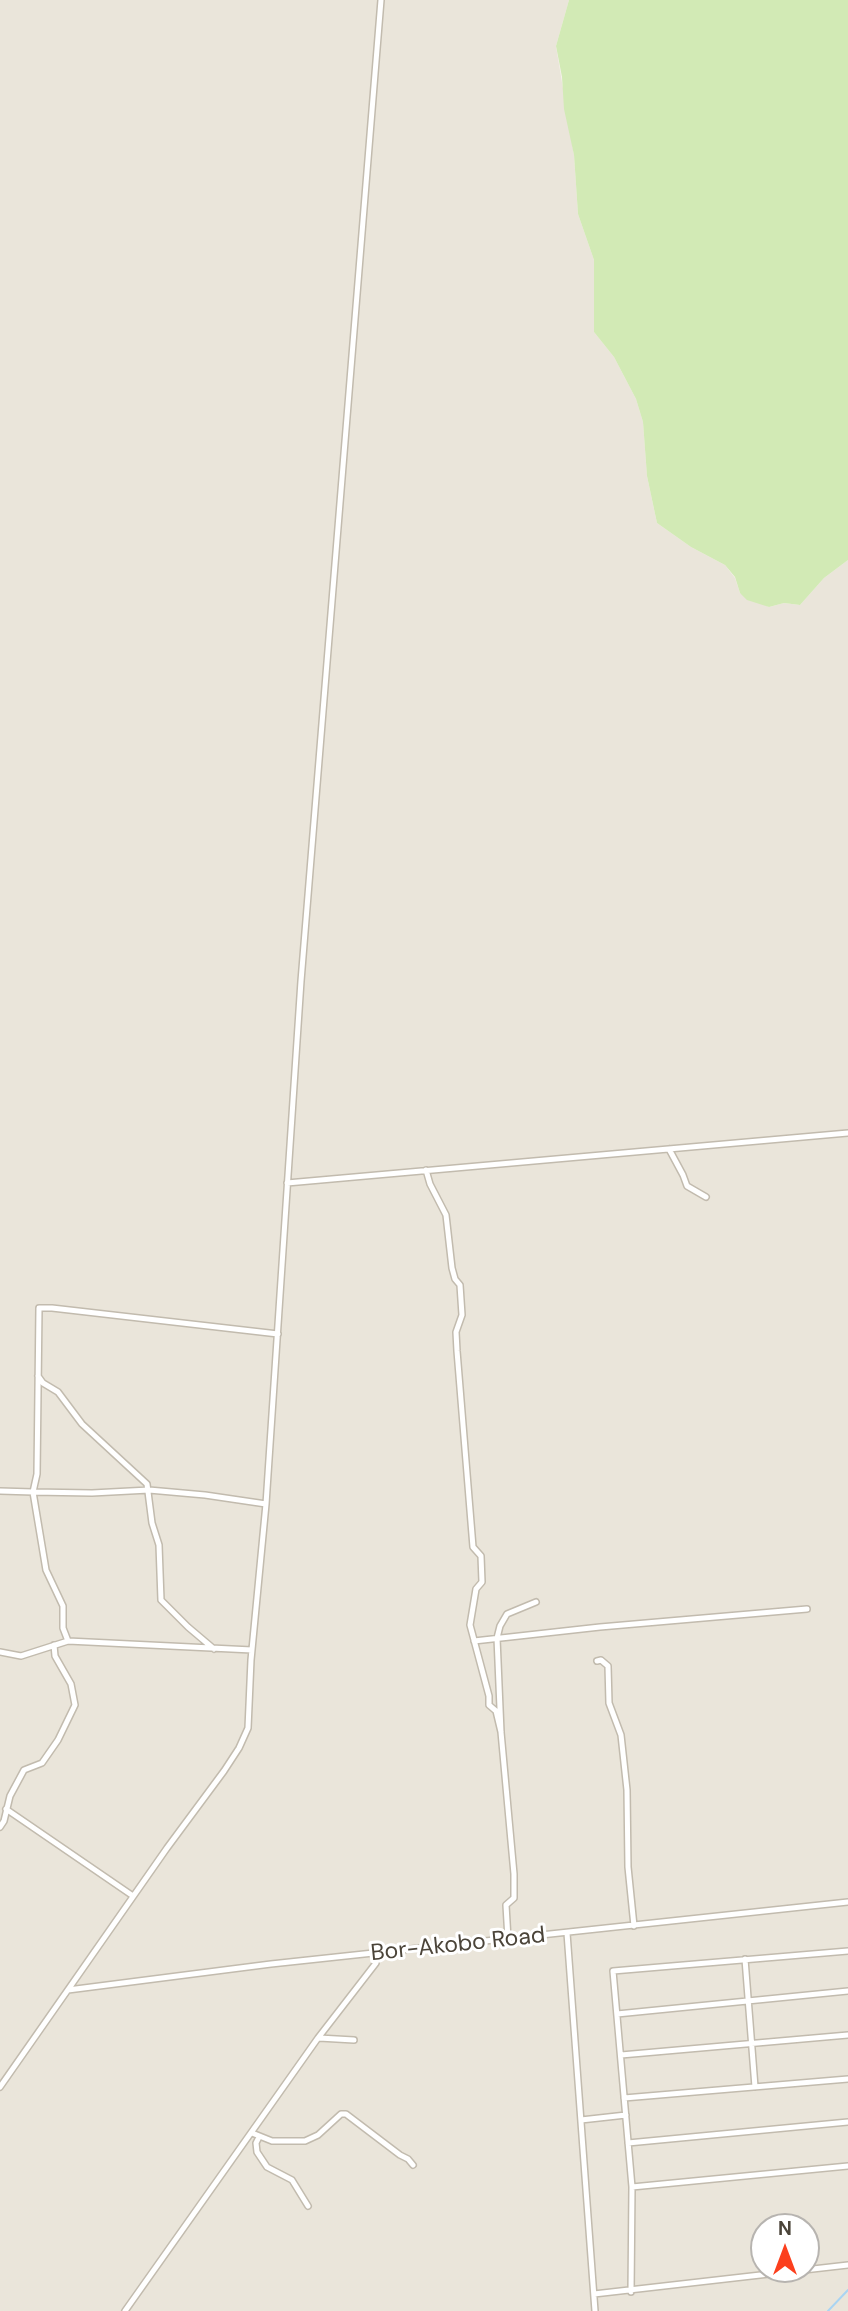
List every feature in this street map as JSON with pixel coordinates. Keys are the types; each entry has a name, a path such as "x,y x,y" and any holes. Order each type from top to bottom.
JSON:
{"street":[{"path":"0,2087 239,1748 248,1728 327,649 382,0"},
{"path":"287,1183 848,1133"},
{"path":"669,1149 687,1186 706,1198"},
{"path":"426,1170 429,1184 446,1215 452,1268 460,1285 462,1315 456,1332 457,1351 473,1547 481,1556 482,1582 476,1589 470,1625 489,1705 496,1711 501,1732"},
{"path":"68,1641 63,1628 63,1606 47,1570 33,1492 37,1474 38,1308 278,1334"},
{"path":"38,1376 43,1383 58,1392 82,1424 147,1484 152,1523 159,1545 161,1600 214,1649"},
{"path":"0,1491 92,1493 149,1490 266,1504"},
{"path":"508,1939 506,1905 514,1898 514,1874 501,1732 497,1638 507,1614 536,1602"},
{"path":"474,1641 807,1609"},
{"path":"0,1653 21,1656 68,1641 252,1650"},
{"path":"0,1827 10,1796 24,1770 42,1763 58,1740 75,1705 71,1684 55,1656 54,1645"},
{"path":"597,1661 601,1660 608,1666 609,1703 621,1735 627,1790 628,1867 634,1926"},
{"path":"6,1809 133,1896"},
{"name":"Bor-Akobo Road","path":"68,1990 271,1964 848,1902"},
{"path":"567,1933 596,2311"},
{"path":"631,2292 632,2187 613,1971 848,1951"},
{"path":"125,2311 318,2038 376,1963 374,1954"},
{"path":"745,1959 755,2087"},
{"path":"617,2014 848,1991"},
{"path":"621,2056 848,2035"},
{"path":"318,2038 354,2040"},
{"path":"624,2098 848,2079"},
{"path":"252,2133 272,2141 305,2141 318,2135 341,2114 346,2114 413,2165"},
{"path":"581,2120 626,2115"},
{"path":"628,2143 848,2122"},
{"path":"259,2137 256,2143 257,2152 267,2166 292,2180 308,2206"},
{"path":"632,2187 848,2166"},
{"path":"594,2294 631,2292 848,2265"}],"shaded area":[{"path":"0,0 569,0 556,46 574,155 578,214 594,260 594,332 614,357 636,399 643,422 647,476 657,523 691,547 725,565 735,578 740,593 769,607 784,603 800,605 824,578 848,560 848,2311 0,2311"}],"green space":[{"path":"569,0 848,0 848,560 824,578 800,605 784,603 769,607 747,600 740,593 735,577 725,565 691,547 657,523 647,476 643,422 636,399 614,357 594,332 594,260 578,214 574,155 564,109 556,46"}],"waterway":[{"path":"828,2311 848,2290"}]}
